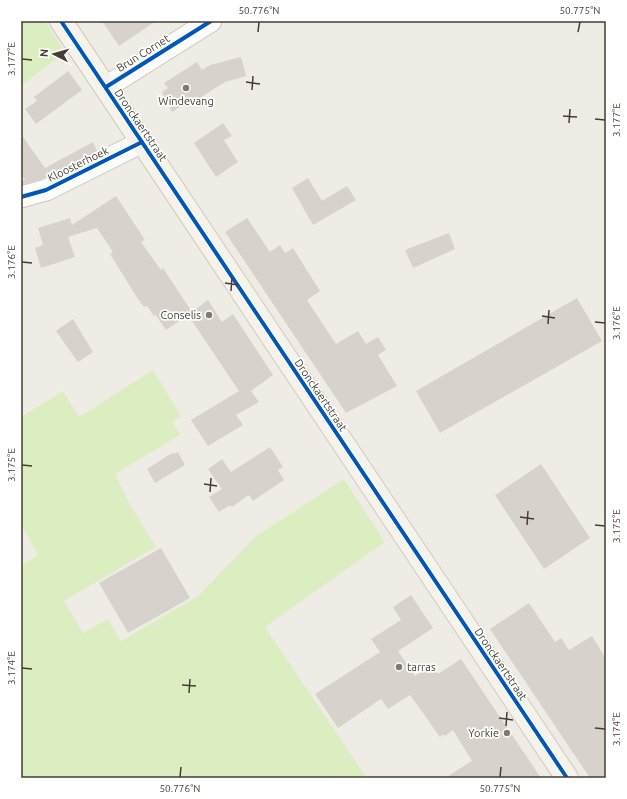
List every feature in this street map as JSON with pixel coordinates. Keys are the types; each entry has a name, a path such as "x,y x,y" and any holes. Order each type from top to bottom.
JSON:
{"main road":[{"name":"Dronckaertstraat","path":"61,21 567,778"}],"street":[{"name":"Brun Cornet","path":"106,87 211,21"},
{"name":"Kloosterhoek","path":"21,197 46,190 142,142"}],"green space":[{"path":"21,21 45,21 65,52 21,86"},
{"path":"153,370 181,416 172,422 180,435 115,474 128,501 156,547 64,601 83,633 108,619 121,641 198,596 256,536 344,479 385,542 265,627 367,778 21,778 21,566 38,555 21,524 21,417 63,391 79,417"}],"building":[{"path":"102,21 156,21 119,46"},
{"path":"241,57 246,76 225,82 195,101 193,98 172,112 162,92 168,88 164,83 197,62 202,70 210,65"},
{"path":"68,71 82,90 36,124 25,109 37,101 34,97"},
{"path":"223,123 232,136 224,140 238,162 216,177 194,143"},
{"path":"21,134 45,168 93,142 97,151 42,179 21,185 21,181 25,179 21,175"},
{"path":"308,178 322,201 347,186 356,200 313,225 292,188"},
{"path":"116,196 145,240 141,242 161,270 163,268 192,312 166,330 156,315 154,316 147,306 144,307 136,296 110,254 113,252 97,228 68,237 75,257 41,268 35,248 43,245 38,228 70,218 72,225"},
{"path":"247,218 270,252 280,245 285,253 293,248 320,291 307,300 336,344 358,331 366,344 378,337 386,350 378,355 397,386 346,413 225,232"},
{"path":"449,233 455,249 413,268 405,250"},
{"path":"577,298 602,341 440,433 416,391"},
{"path":"208,300 222,322 233,314 273,375 251,391 259,402 236,415 243,425 208,446 191,420 239,391 188,315"},
{"path":"73,319 93,352 78,362 56,331"},
{"path":"270,447 283,467 278,470 284,480 253,501 249,495 232,507 230,505 219,512 209,497 222,489 208,469 222,459 231,472"},
{"path":"178,452 185,465 155,483 147,469 172,453"},
{"path":"541,464 590,538 544,569 495,495"},
{"path":"161,548 190,598 128,633 99,583"},
{"path":"411,595 433,628 398,651 415,676 432,665 438,674 461,659 541,778 445,778 472,761 453,730 445,736 444,734 440,737 410,695 388,709 381,699 338,728 315,694 380,652 371,639 401,620 393,607"},
{"path":"529,603 555,642 561,638 569,650 592,636 606,659 606,778 590,778 490,629"}],"cycle path":[{"path":"61,21 567,778"},
{"path":"106,87 211,21"},
{"path":"21,197 46,190 142,142"}],"place":[{"name":"Windevang","path":"186,88"},
{"name":"Conselis","path":"209,315"},
{"name":"tarras","path":"399,667"},
{"name":"Yorkie","path":"507,733"}]}
